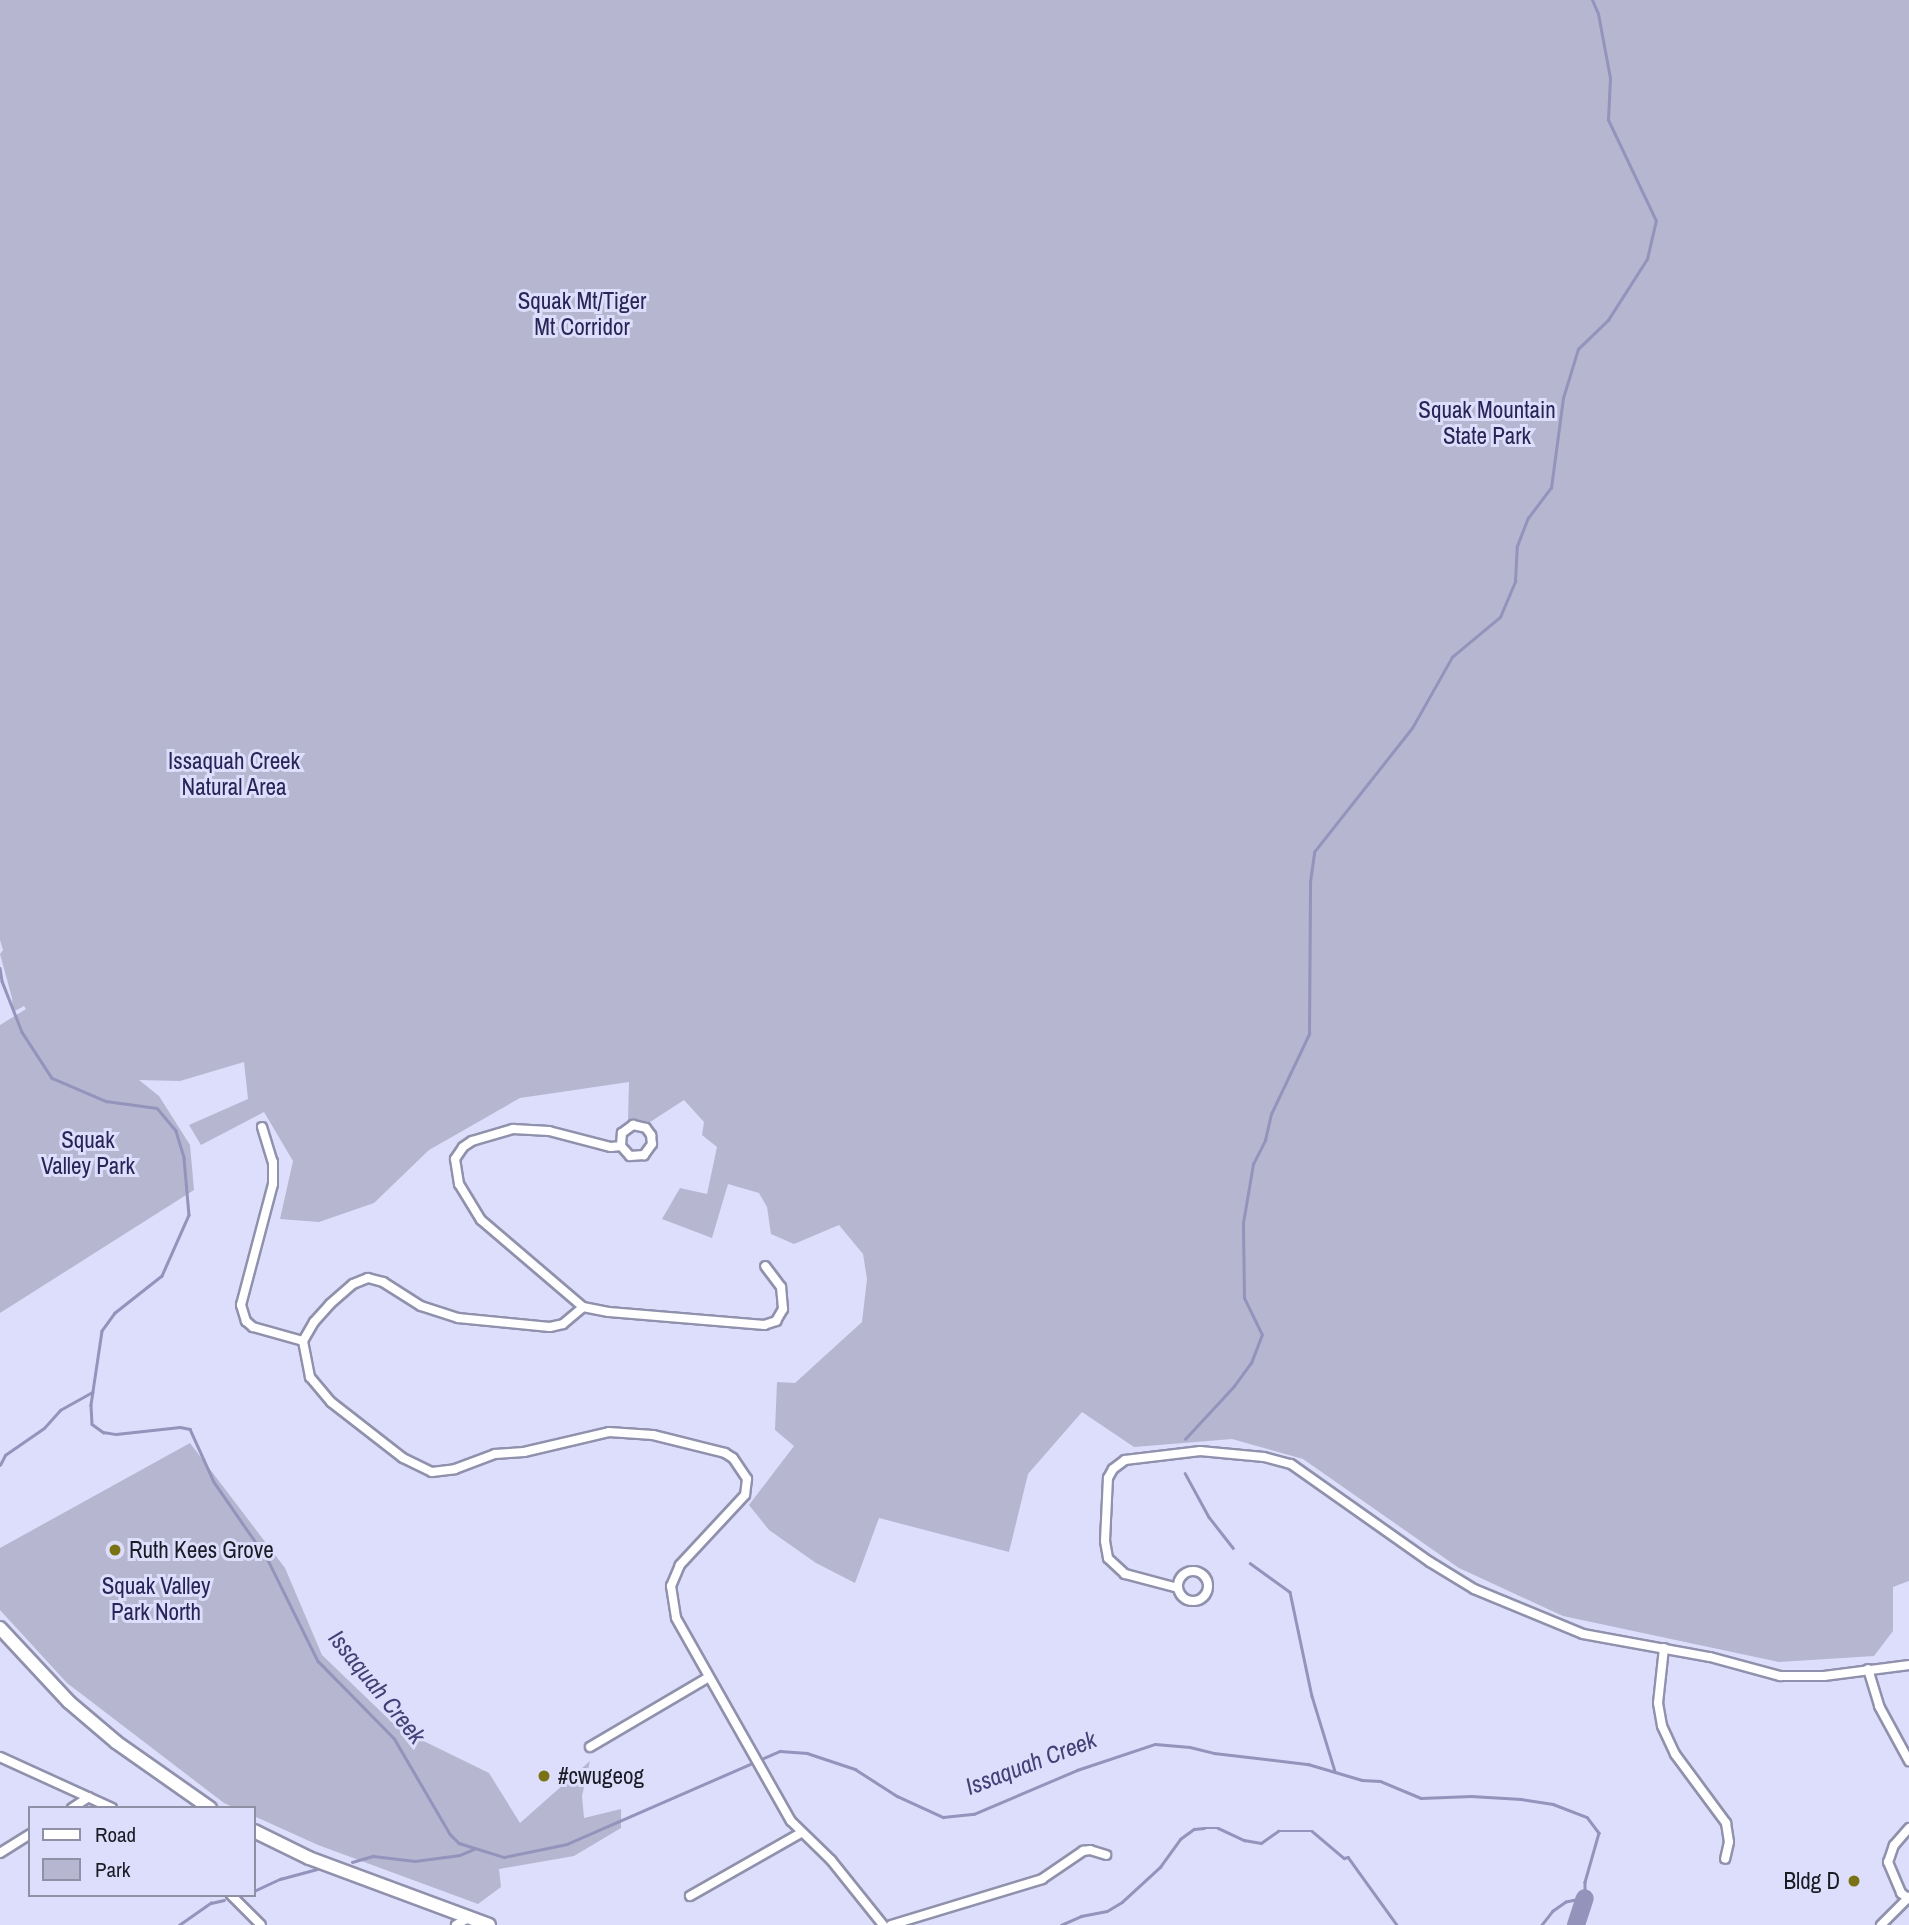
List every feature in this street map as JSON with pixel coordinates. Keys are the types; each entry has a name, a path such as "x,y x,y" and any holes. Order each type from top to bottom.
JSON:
{"main road":[{"path":"0,1628 69,1702 116,1742 208,1806"},
{"path":"256,1832 309,1858 462,1921 489,1925"}],"street":[{"path":"621,1146 620,1137 628,1126 642,1126 651,1135 650,1149 644,1155 630,1156 621,1146 584,1142 549,1131 513,1129 472,1141 463,1147 454,1159 459,1184 481,1220 583,1307 609,1312 770,1324 781,1316 784,1298 777,1278 765,1266"},
{"path":"262,1128 273,1162 273,1184 241,1305 246,1321 253,1327 303,1341"},
{"path":"583,1307 563,1324 550,1327 458,1318 428,1309 383,1282 368,1278 353,1284 330,1304 314,1322 303,1341 310,1377 324,1395 403,1458 432,1472 455,1469 495,1454 524,1452 609,1432 653,1435 725,1453 733,1458 747,1479 745,1495 680,1564 671,1586 676,1618 762,1773 801,1833 831,1860 883,1925"},
{"path":"1178,1588 1125,1574 1108,1558 1105,1541 1108,1490 1113,1469 1125,1460 1200,1451 1264,1457 1291,1464 1430,1562 1474,1589 1519,1610 1583,1634 1664,1648 1780,1676 1824,1676 1909,1665"},
{"path":"1664,1648 1658,1703 1662,1726 1675,1754 1726,1823 1730,1842 1724,1859"},
{"path":"1868,1669 1880,1706 1909,1761"},
{"path":"590,1747 707,1678"},
{"path":"0,1757 108,1806"},
{"path":"75,1806 89,1797"},
{"path":"1881,1925 1909,1898 1894,1881 1888,1862 1894,1845 1909,1828"},
{"path":"690,1896 801,1833"},
{"path":"0,1853 28,1835"},
{"path":"891,1925 1042,1879 1083,1852 1090,1850 1106,1855"},
{"path":"233,1897 261,1925"}],"green space":[{"path":"0,0 1909,0 1909,1581 1893,1587 1893,1631 1874,1656 1779,1662 1563,1616 1459,1568 1303,1459 1232,1439 1134,1447 1082,1412 1028,1474 1009,1552 879,1518 855,1583 816,1563 769,1530 749,1505 794,1446 775,1430 777,1382 795,1383 862,1322 867,1279 863,1254 839,1225 794,1244 771,1234 767,1207 759,1193 728,1184 712,1238 662,1219 680,1188 707,1194 717,1147 702,1135 704,1122 684,1100 647,1124 628,1120 629,1082 520,1098 429,1150 374,1203 319,1222 280,1219 293,1161 264,1112 201,1145 189,1125 248,1099 244,1062 180,1081 139,1080 159,1096 190,1145 194,1190 0,1313 0,1025 26,1009 24,1006 13,1012 0,954 3,950 0,940"},
{"name":"Squak Valley Park North","path":"190,1443 285,1568 322,1655 399,1729 489,1773 520,1823 590,1761 582,1796 584,1818 621,1809 621,1828 574,1856 499,1869 501,1887 478,1904 318,1845 256,1817 256,1806 231,1806 67,1683 0,1610 0,1548"}],"waterway":[{"path":"1185,1439 1234,1386 1251,1363 1262,1335 1244,1298 1243,1223 1253,1164 1265,1140 1271,1114 1309,1034 1310,882 1314,852 1412,728 1452,657 1500,617 1515,581 1517,546 1528,518 1551,488 1563,398 1578,349 1608,320 1647,259 1656,221 1608,120 1610,78 1598,14 1592,0"},
{"name":"Issaquah Creek","path":"0,968 2,981 22,1032 52,1078 106,1101 157,1108 176,1131 184,1158 189,1215 162,1276 115,1313 102,1331 91,1405 92,1424 103,1432 116,1434 180,1427 190,1429 214,1482 268,1560 318,1661 394,1738 450,1834 459,1843 504,1857 567,1844 780,1751 807,1753 855,1769 897,1796 943,1817 974,1814 1077,1770 1155,1744 1308,1764 1362,1780 1380,1781 1421,1798 1471,1796 1521,1799 1553,1804 1587,1817 1599,1833 1585,1882 1585,1898 1566,1902 1553,1911 1542,1925"},
{"path":"0,1465 5,1455 44,1428 60,1410 92,1392"},
{"path":"1185,1473 1209,1517 1233,1548"},
{"path":"1250,1563 1290,1592 1312,1696 1335,1771"},
{"path":"1061,1925 1081,1916 1107,1911 1122,1902 1160,1867 1180,1839 1194,1829 1204,1828 1218,1828 1244,1840 1261,1843 1278,1831 1312,1831 1344,1858 1348,1857 1397,1925"},
{"path":"352,1862 373,1856 415,1861 460,1855 474,1849"},
{"path":"256,1890 280,1879 317,1869"},
{"name":"Issaquah Creek","path":"1576,1925 1585,1898"},
{"path":"179,1925 211,1903 224,1900"}],"place":[{"name":"Ruth Kees Grove","path":"115,1550"},
{"name":"#cwugeog","path":"544,1776"},
{"name":"Bldg D","path":"1854,1881"}],"park label":[{"name":"Squak Mt/Tiger Mt Corridor","path":"582,314"},
{"name":"Squak Mountain State Park","path":"1487,423"},
{"name":"Issaquah Creek Natural Area","path":"234,774"},
{"name":"Squak Valley Park","path":"88,1153"}]}
